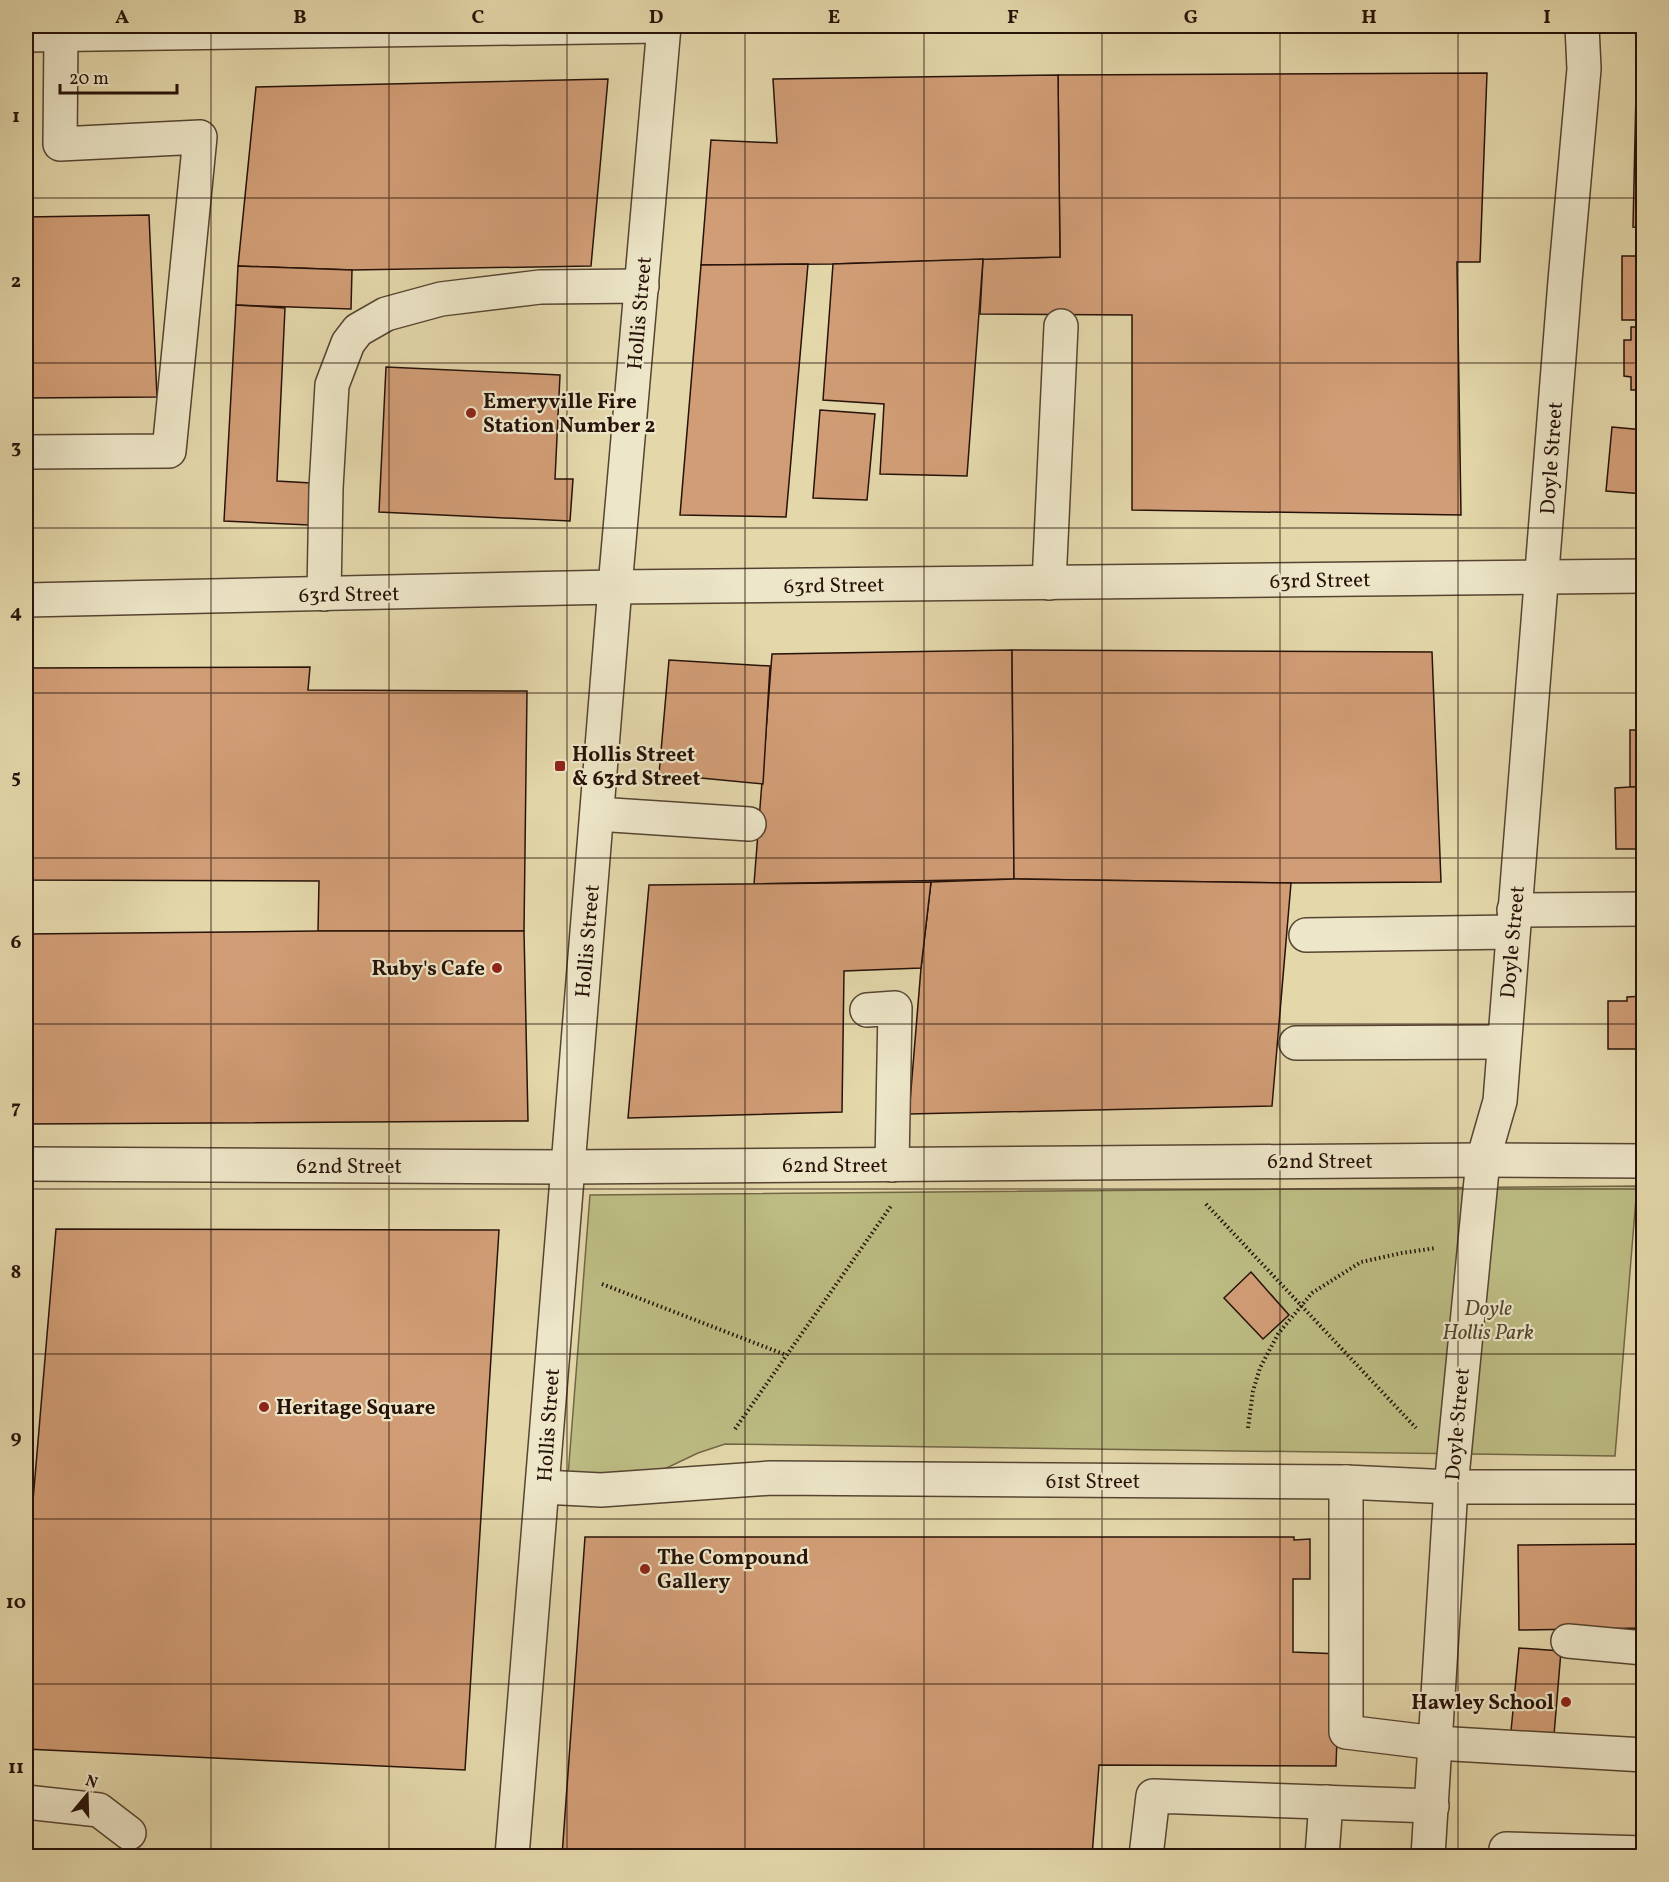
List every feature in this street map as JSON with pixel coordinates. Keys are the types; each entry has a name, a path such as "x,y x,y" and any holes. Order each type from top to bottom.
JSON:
{"street":[{"path":"26,35 659,26"},
{"name":"Hollis Street","path":"512,1857 615,587 664,26"},
{"name":"Doyle Street","path":"1428,1857 1451,1487 1483,1160 1500,1101 1584,69 1582,26"},
{"path":"26,453 169,451 200,137 60,144 61,34"},
{"path":"324,594 326,488 332,385 348,343 358,330 386,314 441,299 540,286 642,286"},
{"path":"1049,583 1061,327"},
{"name":"63rd Street","path":"26,600 615,587 1644,576"},
{"path":"597,814 749,824"},
{"path":"1306,935 1513,921 1644,909"},
{"path":"867,1010 895,1008 892,1165"},
{"path":"1296,1043 1504,1042"},
{"name":"62nd Street","path":"26,1164 567,1167 1483,1160 1644,1161"},
{"name":"61st Street","path":"543,1487 601,1490 771,1478 1346,1482 1451,1487 1644,1486"},
{"path":"1346,1482 1346,1732 1436,1743 1644,1755"},
{"path":"1568,1641 1644,1647"},
{"path":"1146,1857 1153,1796 1432,1806"},
{"path":"26,1802 99,1810 129,1833"},
{"path":"1322,1857 1326,1802"},
{"path":"1506,1849 1644,1853"}],"path":[{"path":"1206,1204 1416,1428"},
{"path":"735,1429 891,1206"},
{"path":"1248,1428 1253,1391 1260,1368 1278,1334 1312,1293 1361,1262 1402,1252 1436,1248"},
{"path":"602,1284 786,1355"}],"green space":[{"name":"Doyle Hollis Park","path":"1637,1186 1615,1456 725,1444 698,1453 654,1474 568,1476 590,1195"}],"building":[{"path":"1487,73 1480,262 1457,262 1461,515 1132,510 1132,315 980,314 983,259 1060,257 1058,75"},
{"path":"1058,75 1060,257 833,264 701,265 711,140 777,143 773,79"},
{"path":"608,79 591,266 352,270 238,266 256,87"},
{"path":"1636,93 1644,94 1644,228 1633,227"},
{"path":"149,215 157,397 26,398 26,217"},
{"path":"1622,256 1644,256 1644,320 1622,320"},
{"path":"983,259 967,476 880,474 884,404 823,400 833,264"},
{"path":"808,264 786,517 680,515 701,265"},
{"path":"238,266 352,270 351,309 236,305"},
{"path":"236,305 285,308 277,481 311,483 309,525 224,521"},
{"path":"1631,327 1644,327 1644,390 1631,390 1631,377 1624,376 1624,340 1631,340"},
{"name":"Emeryville Fire Station Number 2","path":"386,367 560,375 555,479 573,479 570,521 379,512"},
{"path":"820,410 875,414 867,500 813,498"},
{"path":"1612,427 1644,430 1644,494 1606,491"},
{"path":"1012,650 1014,879 754,884 772,654"},
{"path":"1012,650 1432,652 1441,882 1291,883 1014,879"},
{"path":"669,660 770,666 763,784 659,774"},
{"path":"310,667 308,690 527,691 524,931 318,931 319,881 26,880 26,668"},
{"path":"1630,730 1644,730 1644,787 1630,787"},
{"path":"1644,787 1644,849 1616,849 1615,788"},
{"path":"1014,879 1291,883 1272,1106 909,1114 921,968 931,882"},
{"path":"931,882 921,968 844,971 842,1112 628,1118 649,885"},
{"path":"524,931 528,1121 26,1124 26,934"},
{"path":"1644,996 1644,1049 1608,1049 1608,1001 1627,1001 1627,997"},
{"name":"Heritage Square","path":"56,1229 499,1230 465,1770 26,1749 26,1583"},
{"path":"1251,1272 1289,1315 1263,1339 1224,1298"},
{"path":"585,1537 1294,1537 1294,1540 1310,1539 1310,1579 1293,1579 1293,1652 1340,1654 1336,1766 1099,1765 1092,1856 562,1856"},
{"path":"1644,1544 1644,1628 1519,1630 1518,1545"},
{"path":"1519,1648 1561,1651 1554,1735 1511,1731"}],"place":[{"name":"Emeryville Fire Station Number 2","path":"471,413"},
{"name":"Hollis Street & 63rd Street","path":"560,766"},
{"name":"Ruby's Cafe","path":"497,968"},
{"name":"Heritage Square","path":"264,1407"},
{"name":"The Compound Gallery","path":"645,1569"},
{"name":"Hawley School","path":"1566,1702"}]}
